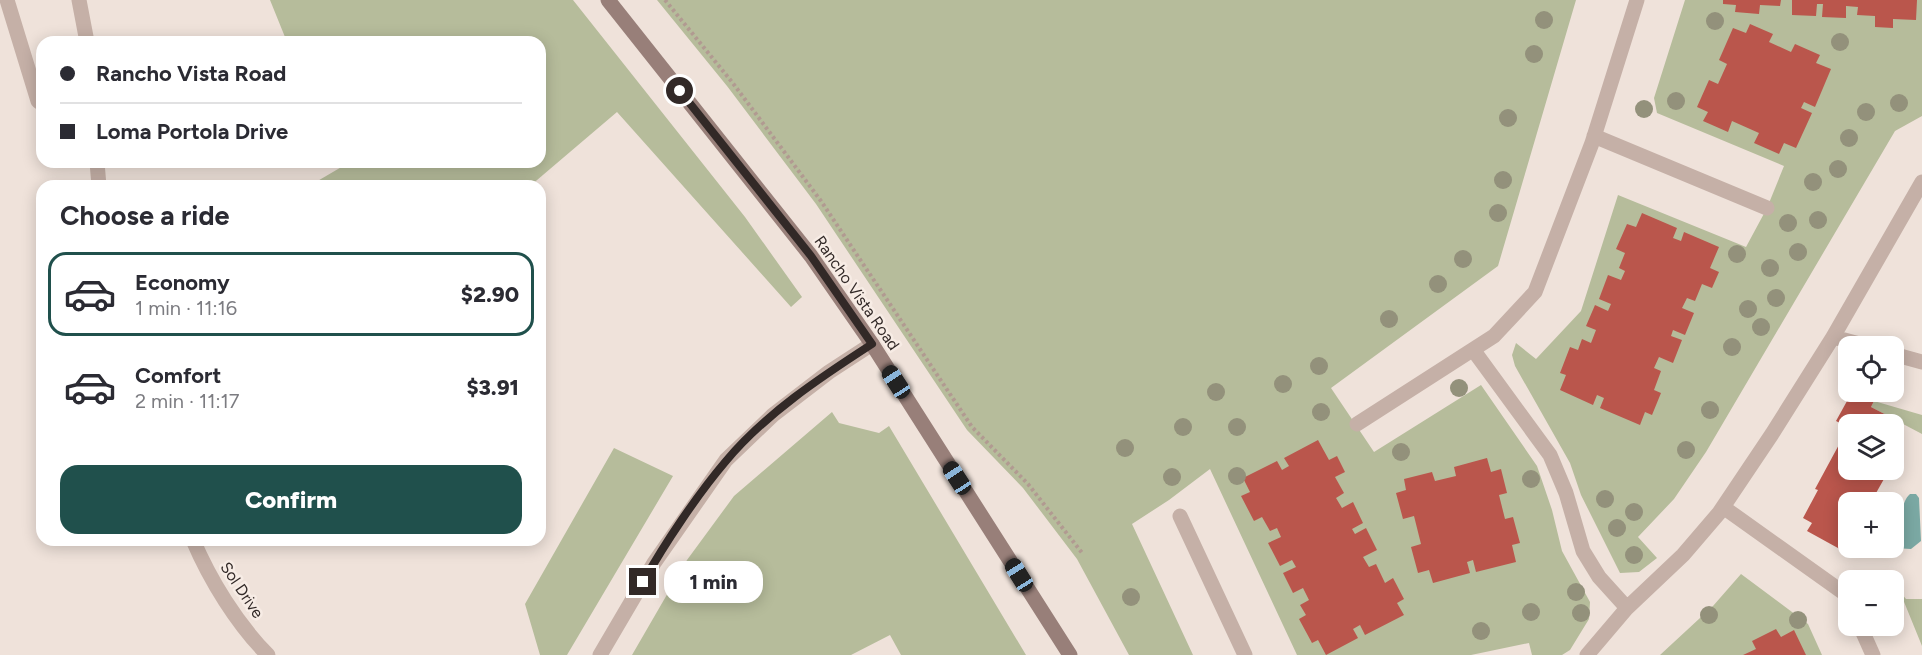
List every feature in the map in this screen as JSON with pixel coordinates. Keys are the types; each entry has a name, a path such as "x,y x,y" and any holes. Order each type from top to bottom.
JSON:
{"main road":[{"name":"Rancho Vista Road","path":"608,0 811,256 872,344 1070,655"}],"street":[{"path":"7,0 36,94"},
{"path":"79,0 86,36"},
{"path":"1357,424 1474,351 1494,336 1534,292 1594,136 1637,0"},
{"path":"1594,136 1767,208"},
{"path":"1587,655 1627,608 1683,555 1723,507 1833,337 1922,182"},
{"path":"1833,337 1838,338"},
{"path":"600,655 654,563 726,460 773,415 872,344"},
{"path":"1474,351 1550,455 1566,493 1583,551 1599,577 1627,608"},
{"path":"1904,357 1922,362"},
{"path":"1723,507 1838,590"},
{"path":"1180,516 1245,655"},
{"name":"Sol Drive","path":"196,546 205,568 257,644 268,655"},
{"path":"1864,636 1873,655"}],"path":[{"path":"665,0 732,82 821,201 972,427 1028,484 1083,554"}],"green space":[{"path":"270,0 573,0 745,217 802,297 791,307 617,112 537,180 319,180 340,168 546,168 546,36 285,36"},
{"path":"657,0 1576,0 1498,266 1331,388 1374,452 1481,385 1537,466 1552,510 1562,551 1590,602 1589,619 1570,650 1562,655 1532,655 1529,643 1471,655 1297,655 1210,469 1132,524 1193,655 1129,655 1077,559 1023,488 967,430 816,204 727,86"},
{"path":"1685,0 1922,0 1922,116 1895,131 1706,452 1674,499 1638,537 1657,558 1639,572 1620,573 1581,495 1570,463 1515,366 1512,355 1516,343 1536,359 1581,311 1618,195 1746,247 1767,208 1784,166 1657,113 1654,98"},
{"path":"1874,402 1877,402 1922,415 1922,434 1904,424 1904,414 1884,414 1871,407"},
{"path":"832,412 839,423 879,433 889,426 1026,655 901,655 890,635 851,655 632,655 687,560 734,496"},
{"path":"614,448 673,476 567,655 540,655 525,604"},
{"path":"1741,574 1808,624 1822,655 1660,655 1713,606"},
{"path":"1904,597 1906,599 1922,599 1922,646"}],"water":[{"path":"1910,494 1916,494 1919,498 1921,541 1911,549 1904,549 1904,505"}],"building":[{"path":"1723,0 1781,0 1780,6 1760,5 1759,14 1735,12 1736,5 1723,4"},
{"path":"1792,0 1917,0 1916,20 1893,19 1893,28 1875,27 1875,16 1857,15 1858,7 1846,6 1846,18 1822,17 1823,4 1817,4 1816,16 1792,15"},
{"path":"1750,24 1773,34 1769,42 1791,52 1795,44 1820,55 1816,63 1831,69 1815,107 1804,102 1801,108 1812,113 1796,148 1784,143 1779,154 1754,143 1759,133 1732,121 1728,132 1703,121 1708,112 1697,107 1709,80 1718,84 1727,64 1719,60 1733,28 1746,33"},
{"path":"1642,213 1677,228 1673,238 1681,241 1684,232 1719,247 1710,268 1719,272 1712,288 1702,284 1695,301 1687,298 1682,308 1694,313 1685,335 1673,330 1671,336 1682,340 1673,363 1659,357 1654,368 1661,371 1654,390 1661,393 1652,415 1645,412 1640,425 1600,408 1604,398 1597,395 1593,405 1560,390 1566,375 1560,373 1570,347 1578,350 1582,339 1591,343 1596,330 1586,326 1595,305 1608,311 1611,304 1599,299 1608,275 1621,280 1625,271 1619,268 1625,253 1616,249 1627,224 1636,227"},
{"path":"1846,402 1874,402 1871,407 1885,414 1840,414"},
{"path":"1318,440 1329,460 1337,456 1345,472 1335,477 1344,493 1336,498 1342,508 1353,502 1363,523 1352,529 1355,534 1366,528 1377,550 1363,557 1369,567 1376,564 1385,583 1393,578 1404,599 1397,603 1404,615 1365,635 1360,625 1353,629 1358,638 1326,655 1318,640 1312,643 1299,619 1306,615 1300,605 1309,600 1303,588 1293,593 1283,573 1296,567 1292,560 1280,566 1268,543 1281,537 1277,528 1270,531 1262,517 1254,521 1241,496 1250,492 1243,478 1277,461 1282,470 1289,466 1284,458"},
{"path":"1838,446 1838,480 1883,480 1877,492 1838,492 1838,548 1807,531 1812,523 1803,518 1818,490 1815,489"},
{"path":"1487,458 1491,472 1501,469 1507,493 1499,495 1505,519 1513,517 1520,543 1512,545 1516,562 1476,572 1473,560 1467,562 1470,573 1433,583 1429,570 1418,573 1411,547 1421,544 1414,516 1403,519 1396,493 1406,490 1404,479 1432,472 1435,481 1456,476 1454,467"},
{"path":"1776,629 1781,637 1794,630 1806,655 1743,655 1756,649 1752,641"}],"route":[{"path":"643,582 726,460 773,415 872,344 811,256 680,91"}]}
